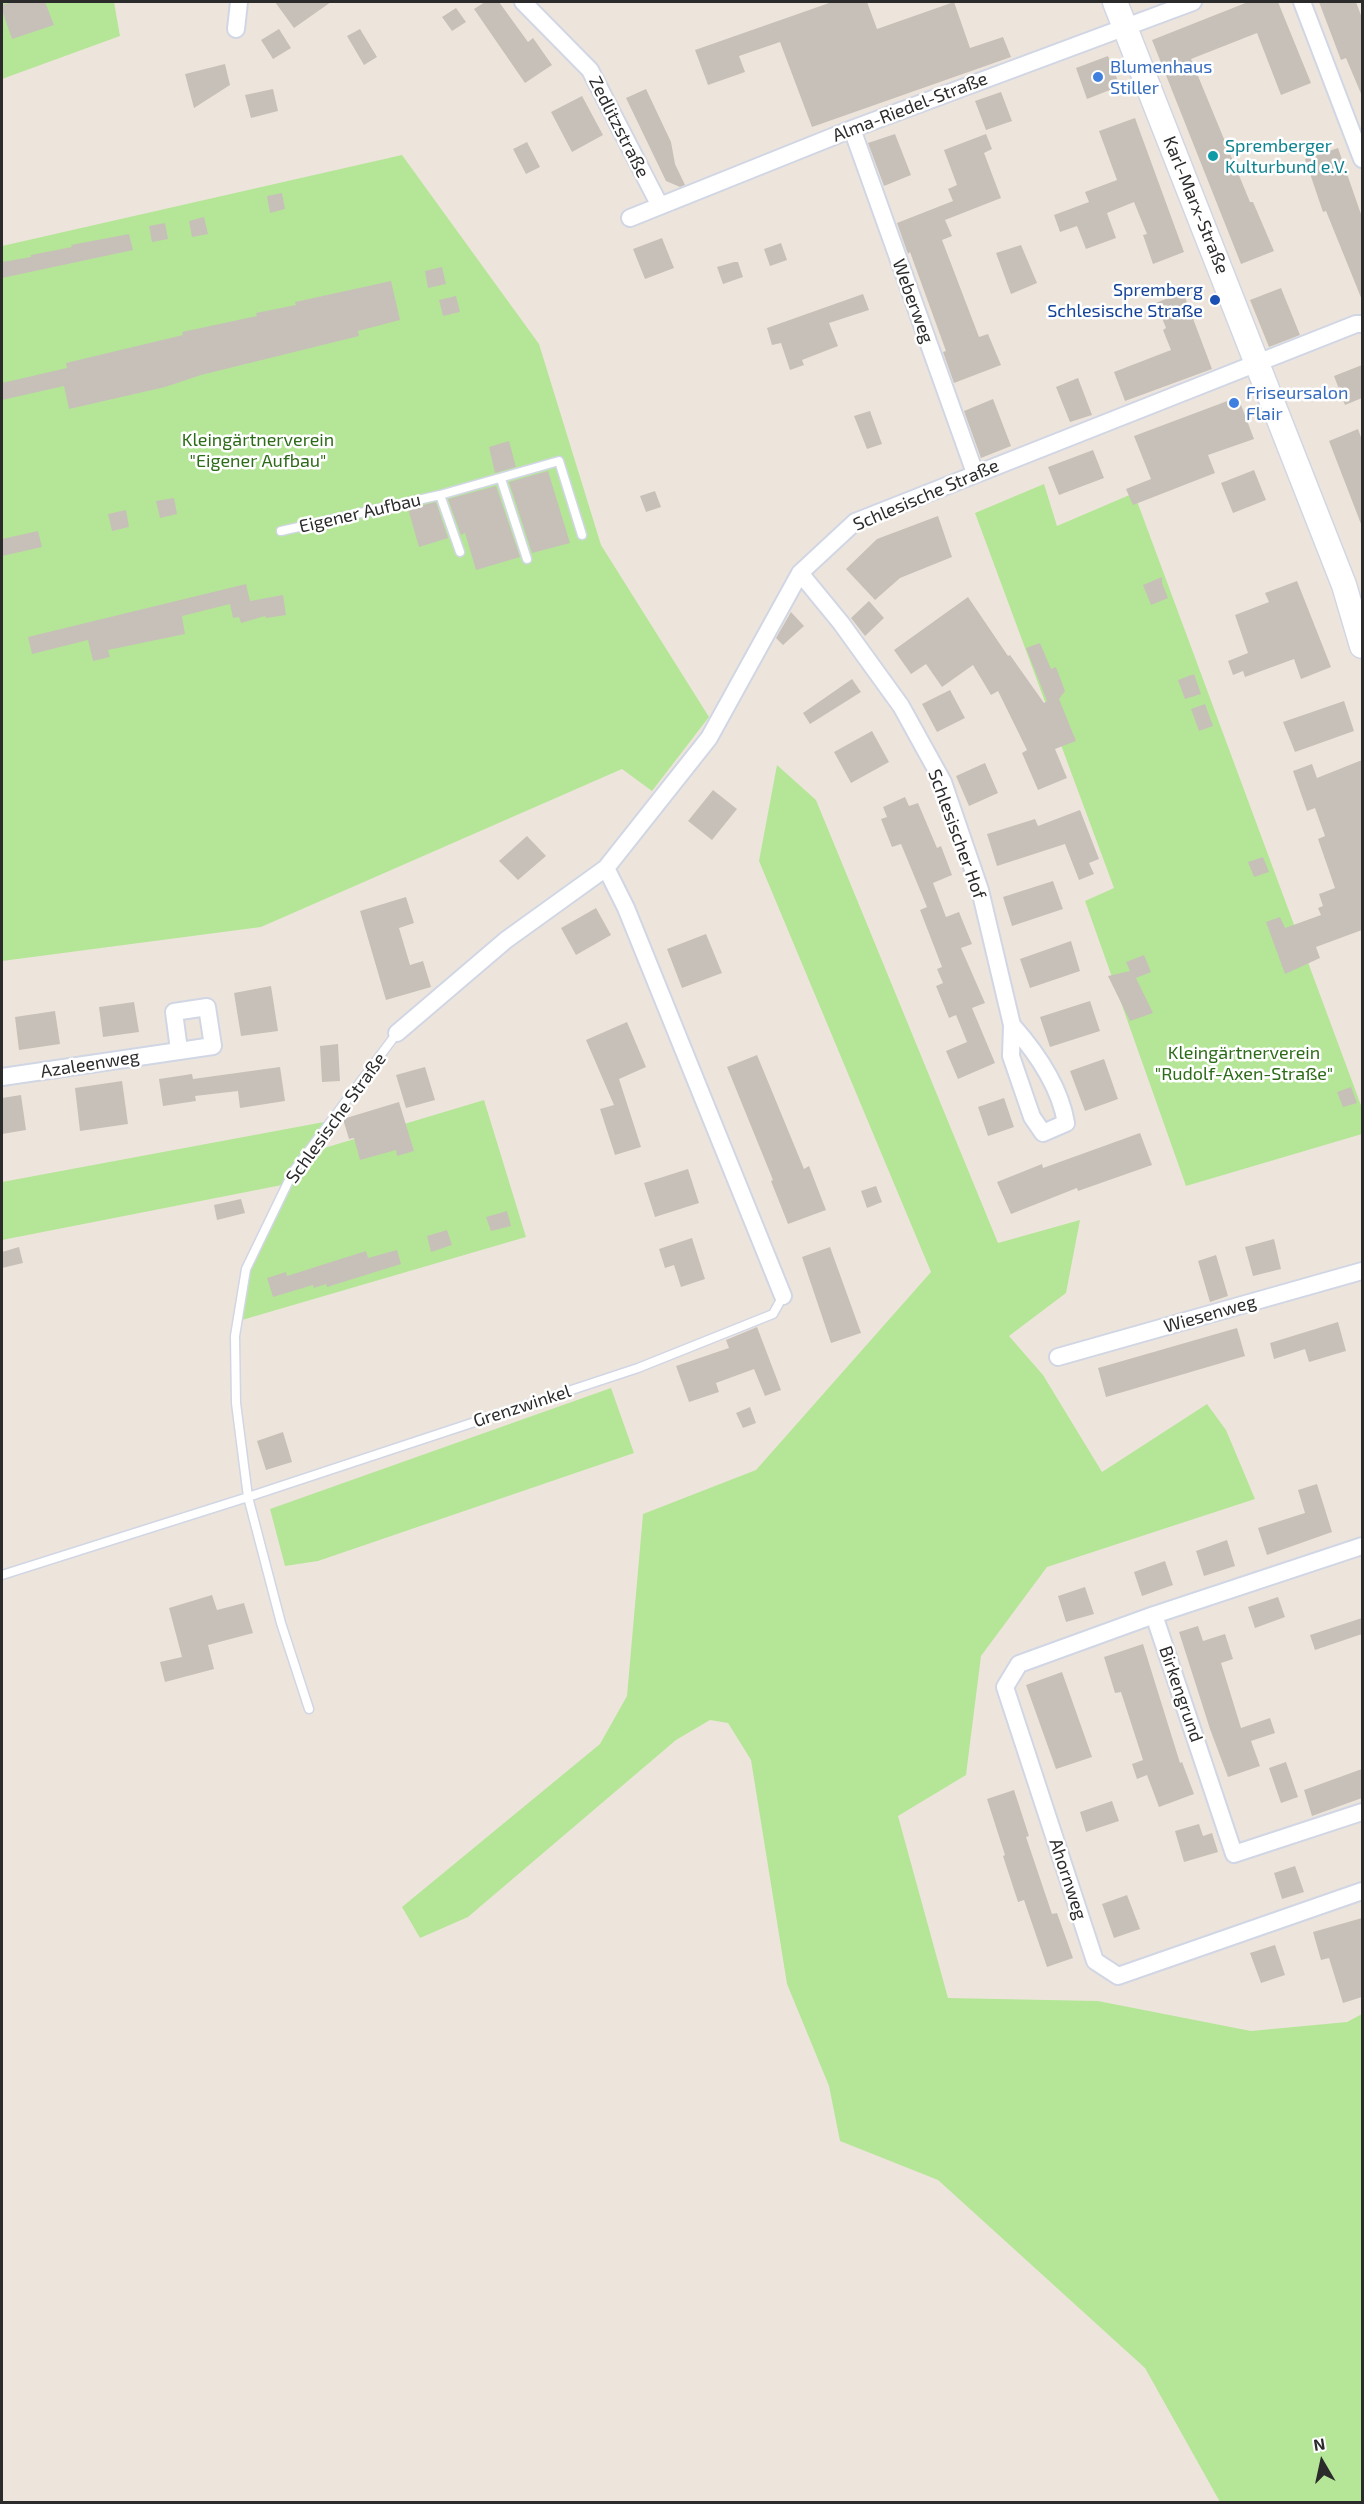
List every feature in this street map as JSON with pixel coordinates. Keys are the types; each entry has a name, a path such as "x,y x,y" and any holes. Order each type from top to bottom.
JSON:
{"main road":[{"name":"Karl-Marx-Straße","path":"1115,2 1344,585 1362,646"}],"street":[{"path":"236,29 239,2"},
{"name":"Zedlitzstraße","path":"523,2 590,70 660,206"},
{"name":"Alma-Riedel-Straße","path":"630,218 852,129 1193,2"},
{"path":"1302,2 1362,159"},
{"name":"Weberweg","path":"852,129 975,472"},
{"name":"Schlesische Straße","path":"397,1033 506,940 606,868 709,738 800,573 855,522 975,472 1258,364 1356,324 1362,324"},
{"name":"Schlesischer Hof","path":"800,573 842,623 901,706 943,782 980,890 1012,1025 1011,1056 1032,1118 1043,1133 1066,1123 1063,1106 1032,1047 1012,1025"},
{"path":"606,868 626,908 783,1296"},
{"name":"Azaleenweg","path":"2,1077 179,1050"},
{"name":"Wiesenweg","path":"1058,1357 1362,1271"},
{"path":"1154,1615 1362,1546"},
{"name":"Birkengrund","path":"1154,1615 1234,1854 1362,1812"},
{"name":"Ahornweg","path":"1154,1615 1019,1664 1005,1687 1095,1960 1118,1976 1362,1891"}],"lane":[{"name":"Eigener Aufbau","path":"281,531 440,495 559,461 582,535"},
{"path":"501,479 527,559"},
{"name":"Eigener Aufbau","path":"440,495 460,552"},
{"name":"Schlesische Straße","path":"248,1497 236,1402 235,1336 246,1269 293,1173 397,1033"},
{"name":"Grenzwinkel","path":"2,1575 248,1497 638,1368 773,1314 783,1296"},
{"path":"248,1497 281,1623 309,1709"}],"green space":[{"path":"2,2 114,2 120,36 2,79"},
{"name":"Kleingärtnerverein \"Eigener Aufbau\"","path":"402,155 539,344 601,545 709,717 652,791 622,769 261,927 2,961 2,246"},
{"name":"Kleingärtnerverein \"Rudolf-Axen-Straße\"","path":"1044,484 1057,526 1134,493 1362,1108 1362,1134 1186,1186 1085,901 1114,888 975,513"},
{"path":"777,765 816,800 998,1243 1080,1220 1066,1293 1009,1336 1043,1375 1102,1472 1207,1404 1226,1430 1255,1499 1047,1567 981,1656 966,1775 898,1816 948,1998 1098,2001 1251,2031 1347,2022 1362,2014 1362,2502 1220,2502 1145,2368 938,2180 840,2141 829,2086 787,1984 751,1760 728,1723 710,1720 676,1740 468,1917 420,1938 402,1907 600,1744 627,1696 643,1514 756,1470 931,1272 759,861"},
{"path":"484,1100 526,1237 242,1320 249,1272 296,1174 311,1152"},
{"path":"324,1122 290,1169 282,1185 2,1240 2,1182"},
{"path":"611,1388 634,1453 318,1561 285,1566 270,1509"}],"building":[{"path":"12,2 45,2 54,25 12,39 2,5"},
{"path":"275,2 331,2 294,28"},
{"path":"485,2 499,2 528,42 533,38 552,65 525,83 474,9"},
{"path":"832,2 867,2 877,29 954,2 970,48 1003,37 1011,57 812,127 780,42 739,56 745,72 708,85 695,50"},
{"path":"1248,2 1278,2 1311,83 1281,95 1257,33 1191,59 1250,202 1253,202 1274,251 1241,264 1152,40"},
{"path":"1319,2 1356,2 1362,18 1362,96 1346,58 1341,60"},
{"path":"456,8 466,22 452,31 442,17"},
{"path":"279,29 291,48 273,59 261,40"},
{"path":"360,29 377,57 364,65 347,36"},
{"name":"Blumenhaus Stiller","path":"1108,56 1120,86 1087,99 1076,68"},
{"path":"225,64 230,85 194,108 185,74"},
{"path":"273,89 278,111 251,118 245,95"},
{"path":"646,89 671,142 675,164 685,185 680,187 666,181 626,98"},
{"path":"1001,92 1012,121 986,130 975,101"},
{"path":"582,96 603,135 572,152 551,112"},
{"path":"1135,118 1184,252 1153,264 1143,235 1147,234 1134,202 1107,213 1116,238 1086,249 1077,226 1060,232 1054,215 1089,202 1085,192 1117,180 1099,131"},
{"path":"895,134 911,175 884,186 868,143"},
{"path":"986,134 992,149 984,153 1001,198 945,220 952,236 942,240 979,337 988,334 1001,365 954,383 943,352 946,351 897,223 953,201 948,189 957,185 944,150"},
{"path":"527,142 540,167 526,174 513,149"},
{"path":"1338,148 1362,217 1362,300 1326,211 1323,212 1305,159"},
{"path":"282,193 285,209 270,213 267,196"},
{"path":"204,217 208,234 192,237 189,221"},
{"path":"165,223 168,239 152,242 149,226"},
{"path":"129,234 133,250 2,278 2,262"},
{"path":"662,238 674,268 645,279 633,249"},
{"path":"781,243 787,260 770,266 764,249"},
{"path":"1021,245 1037,283 1011,294 996,253"},
{"path":"738,262 743,277 723,284 717,267"},
{"path":"442,267 446,284 428,288 425,271"},
{"path":"391,281 400,320 358,331 359,336 201,375 165,387 69,409 64,386 2,400 2,383 67,368 66,363 183,335 182,332 257,316 256,313 296,305 295,302"},
{"path":"1281,288 1300,335 1269,347 1250,300"},
{"path":"1183,292 1212,369 1125,401 1114,372 1171,350 1163,330 1166,328 1156,303"},
{"path":"863,294 869,310 829,323 838,346 802,360 804,365 790,370 781,343 772,345 767,328"},
{"path":"456,296 460,312 443,316 439,300"},
{"path":"1362,365 1362,398 1345,405 1334,376"},
{"path":"1078,378 1092,415 1070,422 1056,387"},
{"path":"1238,397 1254,439 1208,455 1215,473 1133,505 1126,489 1151,479 1134,436"},
{"path":"993,399 1011,446 981,458 964,411"},
{"path":"870,411 882,444 867,449 854,416"},
{"path":"1358,429 1362,440 1361,524 1329,441"},
{"path":"509,441 516,467 495,473 489,447"},
{"path":"1093,450 1104,478 1059,495 1048,467"},
{"path":"1254,470 1266,500 1233,513 1221,483"},
{"path":"548,471 570,543 532,553 509,482"},
{"path":"496,486 520,557 476,570 465,533 461,535 448,499"},
{"path":"655,491 661,507 646,512 640,496"},
{"path":"174,498 177,514 160,518 156,501"},
{"path":"436,502 448,538 419,547 408,509"},
{"path":"126,510 129,527 112,531 108,514"},
{"path":"938,516 952,557 900,578 875,600 846,569 877,539"},
{"path":"38,531 42,547 2,556 2,539"},
{"path":"1162,577 1168,598 1151,605 1143,585"},
{"path":"1297,581 1331,667 1301,679 1294,659 1245,677 1243,671 1233,675 1228,661 1248,653 1235,615 1269,602 1265,593"},
{"path":"246,584 250,601 283,595 286,615 266,618 265,616 241,623 239,617 233,618 230,604 182,616 185,634 108,650 110,657 93,661 88,640 32,654 28,637"},
{"path":"968,597 1008,656 1010,655 1044,703 1047,701 1026,648 1040,643 1051,669 1056,667 1065,691 1059,699 1076,741 1055,749 1067,778 1038,790 1022,753 1027,750 998,691 991,695 973,665 942,687 926,664 911,674 894,650"},
{"path":"869,601 884,618 865,636 851,618"},
{"path":"791,612 804,626 783,645 776,638"},
{"path":"1194,674 1201,694 1185,699 1178,680"},
{"path":"852,679 861,692 810,724 803,713"},
{"path":"950,690 965,718 937,732 922,704"},
{"path":"1344,701 1354,731 1295,752 1283,722"},
{"path":"1205,704 1213,726 1199,731 1191,709"},
{"path":"872,731 889,762 851,783 834,752"},
{"path":"1362,760 1362,930 1316,947 1320,958 1285,974 1266,922 1280,917 1285,928 1321,915 1318,908 1323,906 1319,894 1335,888 1318,839 1325,836 1315,808 1307,811 1293,771 1312,764 1317,778"},
{"path":"985,763 998,793 969,806 956,776"},
{"path":"713,790 737,809 712,840 688,821"},
{"path":"905,797 909,806 918,803 937,848 941,846 952,875 933,883 946,917 959,912 972,944 961,948 985,1003 972,1008 995,1063 958,1079 946,1051 967,1042 956,1015 949,1018 936,986 943,983 937,969 942,967 920,910 927,907 901,844 892,847 881,819 887,817 883,807"},
{"path":"1080,810 1099,859 1089,863 1094,874 1079,880 1065,844 997,866 987,834 1035,819 1038,826"},
{"path":"527,836 546,856 518,880 499,861"},
{"path":"1263,857 1269,872 1254,877 1248,862"},
{"path":"1053,881 1063,909 1012,926 1003,897"},
{"path":"406,897 414,923 399,928 410,965 423,961 431,987 386,1000 360,911"},
{"path":"596,908 611,935 576,955 561,928"},
{"path":"706,934 722,973 682,988 667,949"},
{"path":"1071,941 1080,971 1030,988 1020,959"},
{"path":"1144,955 1151,972 1136,978 1153,1013 1130,1021 1108,976 1130,971 1126,962"},
{"path":"271,986 278,1031 241,1036 234,993"},
{"path":"1090,1001 1100,1031 1050,1047 1040,1017"},
{"path":"134,1002 139,1032 103,1037 99,1007"},
{"path":"55,1011 60,1044 19,1050 15,1017"},
{"path":"627,1022 646,1067 619,1079 641,1147 615,1155 600,1109 614,1105 586,1040"},
{"path":"338,1044 340,1081 322,1082 320,1046"},
{"path":"757,1055 804,1169 809,1166 826,1210 788,1224 771,1181 773,1180 727,1067"},
{"path":"1104,1059 1118,1099 1085,1111 1070,1071"},
{"path":"280,1067 285,1101 240,1108 238,1091 195,1096 196,1101 163,1106 159,1079 192,1074 193,1079"},
{"path":"425,1067 435,1100 406,1108 396,1075"},
{"path":"122,1081 128,1124 80,1131 75,1088"},
{"path":"1351,1087 1357,1103 1343,1107 1337,1092"},
{"path":"21,1095 26,1130 2,1134 2,1098"},
{"path":"1004,1098 1014,1127 988,1136 978,1107"},
{"path":"399,1102 414,1151 397,1156 396,1150 360,1160 354,1138 349,1139 343,1119"},
{"path":"1140,1133 1152,1165 1078,1191 1077,1188 1011,1214 997,1182 1042,1164 1043,1168"},
{"path":"688,1169 699,1203 655,1217 644,1183"},
{"path":"876,1186 882,1202 867,1208 861,1191"},
{"path":"241,1199 245,1213 217,1220 214,1205"},
{"path":"507,1211 511,1226 491,1231 486,1217"},
{"path":"447,1230 452,1245 431,1252 427,1236"},
{"path":"692,1238 705,1279 681,1287 674,1265 665,1268 659,1249"},
{"path":"1274,1239 1281,1269 1253,1276 1245,1247"},
{"path":"19,1247 23,1263 2,1268 2,1252"},
{"path":"830,1247 861,1333 831,1343 802,1257"},
{"path":"397,1250 401,1264 327,1287 326,1284 314,1288 313,1285 273,1297 267,1278 286,1272 287,1276 366,1251 368,1258"},
{"path":"1216,1255 1228,1296 1210,1302 1198,1261"},
{"path":"1338,1322 1346,1351 1309,1362 1305,1349 1274,1359 1270,1343"},
{"path":"757,1327 781,1390 765,1396 754,1369 716,1383 719,1392 689,1402 676,1366 729,1348 726,1340"},
{"path":"1237,1328 1245,1356 1106,1397 1098,1368"},
{"path":"750,1407 756,1423 743,1428 736,1413"},
{"path":"283,1432 292,1462 266,1470 257,1441"},
{"path":"1317,1484 1332,1532 1267,1555 1258,1528 1305,1513 1298,1490"},
{"path":"1227,1540 1235,1566 1204,1576 1196,1551"},
{"path":"1165,1561 1173,1585 1142,1596 1134,1572"},
{"path":"1085,1587 1094,1614 1066,1622 1058,1596"},
{"path":"212,1595 217,1610 244,1603 253,1633 208,1645 214,1669 165,1682 160,1662 182,1657 169,1608"},
{"path":"1278,1597 1285,1617 1255,1628 1248,1607"},
{"path":"1362,1618 1362,1634 1315,1650 1310,1635"},
{"path":"1198,1626 1203,1641 1225,1634 1233,1659 1221,1663 1241,1728 1270,1718 1275,1733 1251,1741 1260,1766 1228,1777 1179,1632"},
{"path":"1143,1644 1180,1763 1182,1762 1194,1794 1159,1807 1147,1775 1137,1779 1132,1764 1143,1760 1121,1692 1115,1693 1104,1657"},
{"path":"1062,1672 1092,1757 1056,1769 1026,1685"},
{"path":"1286,1762 1298,1797 1281,1803 1269,1768"},
{"path":"1362,1769 1362,1798 1312,1816 1304,1790"},
{"path":"1014,1790 1029,1836 1026,1837 1052,1914 1057,1913 1073,1958 1047,1967 1024,1900 1018,1902 987,1799"},
{"path":"1112,1801 1119,1821 1086,1832 1080,1812"},
{"path":"1199,1824 1203,1836 1212,1833 1218,1852 1184,1862 1175,1831"},
{"path":"1295,1866 1304,1892 1282,1899 1274,1873"},
{"path":"1127,1895 1140,1929 1114,1938 1102,1904"},
{"path":"1362,1918 1362,1997 1343,2003 1329,1958 1321,1960 1313,1932"},
{"path":"1275,1945 1285,1975 1261,1983 1250,1953"}],"place":[{"name":"Blumenhaus Stiller","path":"1098,77"},
{"name":"Spremberger Kulturbund e.V.","path":"1213,156"},
{"name":"Spremberg Schlesische Straße","path":"1215,300"},
{"name":"Friseursalon Flair","path":"1234,403"}]}
